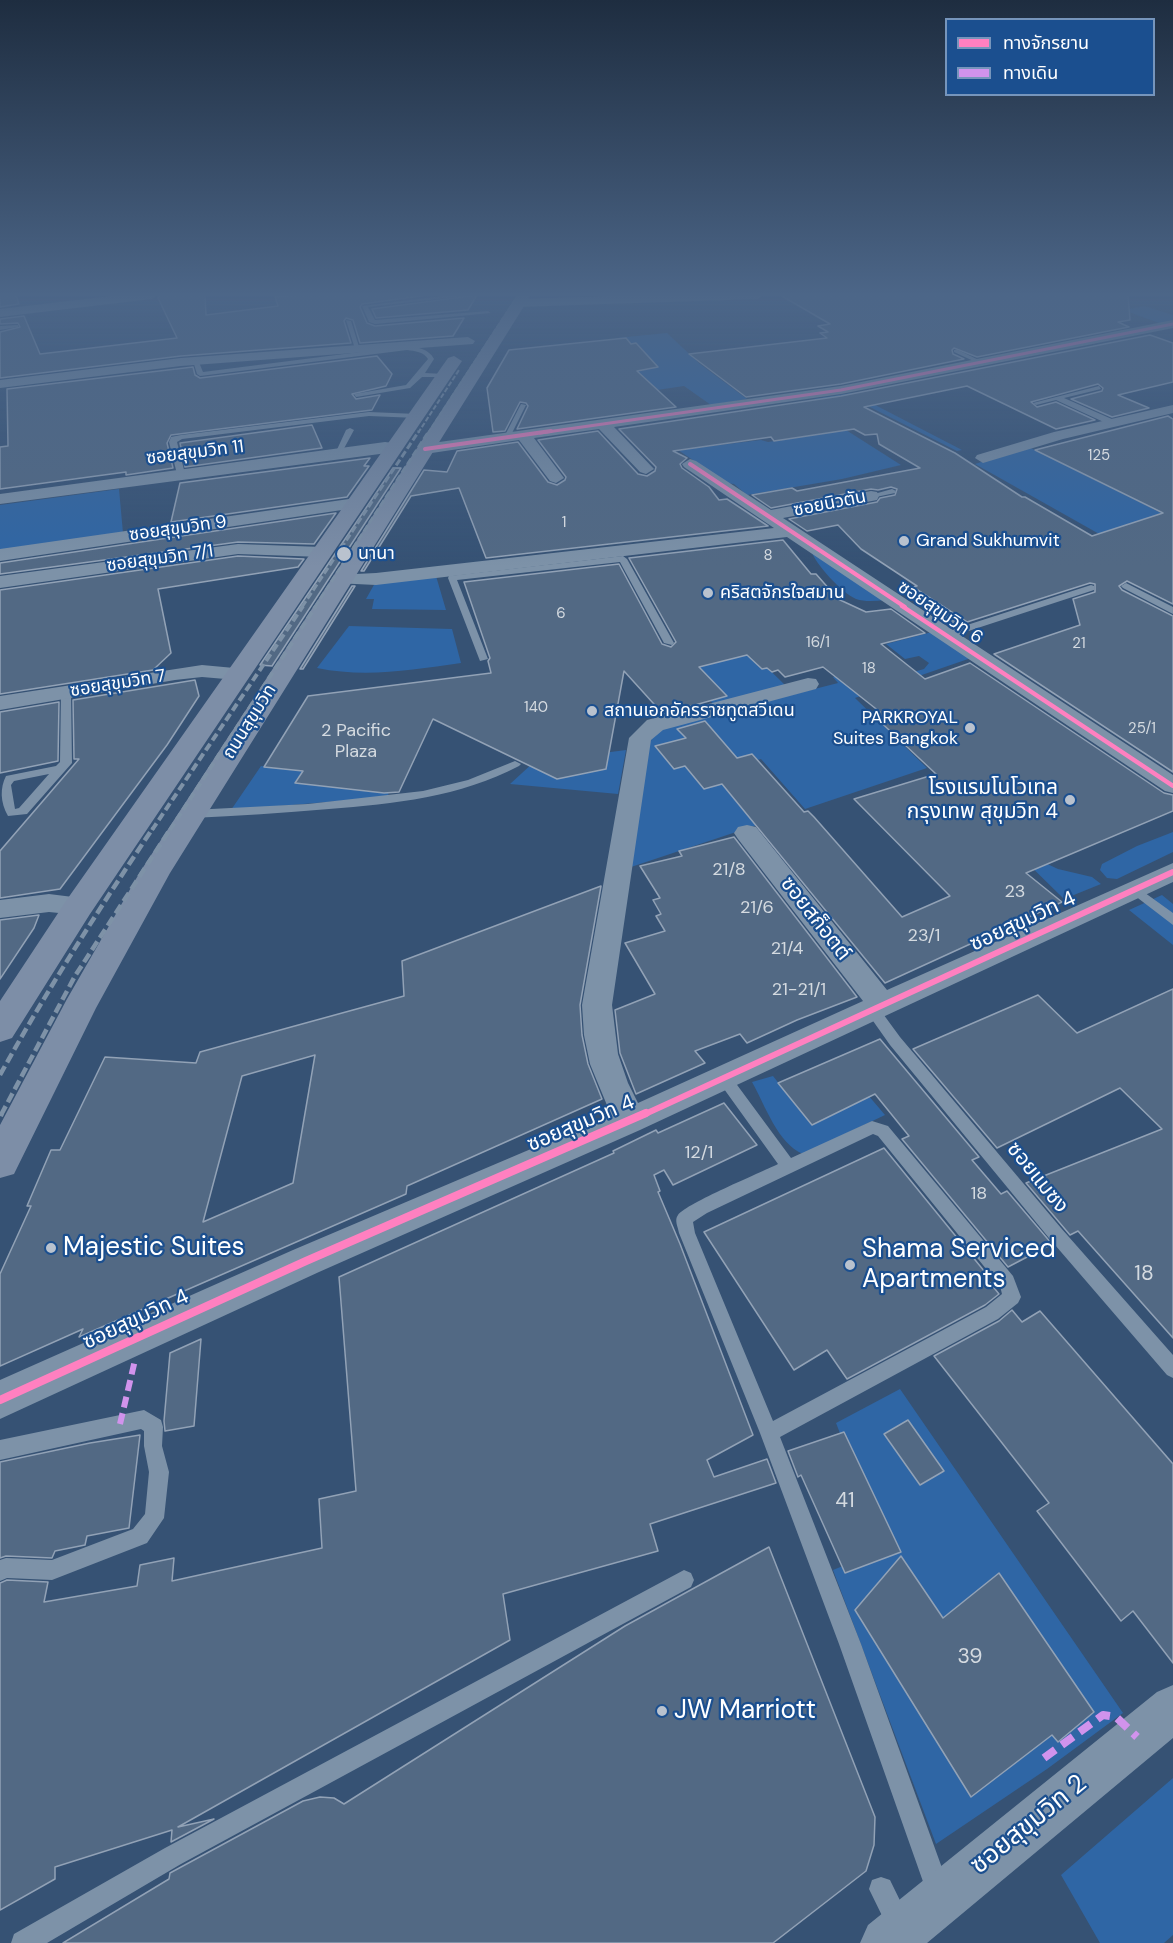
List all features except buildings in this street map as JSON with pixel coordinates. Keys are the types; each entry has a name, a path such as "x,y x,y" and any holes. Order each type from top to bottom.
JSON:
{"main road":[{"name":"ถนนสุขุมวิท","path":"0,1029 79,906 437,386"},
{"name":"ถนนสุขุมวิท","path":"0,1162 79,1008 155,872 466,386"},
{"path":"395,447 425,449"}],"street":[{"path":"425,449 604,425 864,386"},
{"path":"983,458 1059,435 1173,409"},
{"path":"604,425 646,468"},
{"path":"524,436 556,478"},
{"name":"ซอยสุขุมวิท 11","path":"0,499 395,447"},
{"name":"ซอยสุขุมวิท 6","path":"690,464 791,531 957,632 1173,786"},
{"name":"ซอยนิวตัน","path":"768,516 871,496"},
{"name":"ซอยสุขุมวิท 9","path":"0,555 356,503"},
{"path":"342,579 376,579 621,555 791,531"},
{"name":"ซอยสุขุมวิท 7/1","path":"0,582 238,549 322,552"},
{"name":"ซอยสุขุมวิท 7","path":"0,703 202,671 237,674"},
{"path":"629,1121 624,1104 613,1084 601,1044 597,1005 640,738 655,725 808,684"},
{"name":"ซอยสก็อตต์","path":"747,833 878,1008"},
{"name":"ซอยสุขุมวิท 4","path":"0,1400 285,1270 629,1121 1173,872"},
{"path":"0,909 49,903 79,906"},
{"name":"ซอยสุขุมวิท 2","path":"890,1921 941,1898 1173,1708"}],"lane":[{"path":"356,395 410,386"},
{"path":"1036,403 1099,388"},
{"path":"1057,398 1110,422"},
{"path":"505,439 523,405"},
{"path":"181,474 173,442 181,437 369,414 417,416"},
{"path":"336,454 350,430"},
{"name":"ซอยนิวตัน","path":"871,496 892,491"},
{"path":"483,659 452,578 621,555 669,643"},
{"path":"1126,586 1173,611"},
{"path":"906,589 957,632 1091,588"},
{"path":"60,769 10,778 5,785 8,806 12,813 23,811 66,763 66,692"},
{"path":"192,814 237,814 386,801 494,777 515,764"},
{"path":"1134,889 1173,920"},
{"name":"ซอยแมซง","path":"878,1008 895,1041 1055,1233 1173,1369"},
{"path":"724,1078 789,1167"},
{"path":"769,1433 992,1313 1012,1297 1007,1282 884,1131 872,1127 701,1208 684,1219 687,1233 769,1433 850,1644 941,1898"},
{"path":"0,1450 144,1419 154,1427 153,1446 159,1472 154,1518 140,1536 52,1570 6,1568 0,1570"},
{"path":"23,1943 173,1856 684,1580"}],"shaded area":[{"path":"652,386 729,386 747,399 711,405 684,386 657,390"},
{"path":"852,393 962,450 957,451 860,402 824,403 813,399"},
{"path":"846,430 901,465 842,479 747,495 734,484 727,483 678,450 761,440 768,442"},
{"path":"1029,447 1173,519 1117,544 975,464"},
{"path":"119,489 123,533 0,550 0,505"},
{"path":"811,550 885,600 863,601 850,596 823,570"},
{"path":"436,576 446,610 372,609 374,599 366,599 375,583"},
{"path":"349,626 452,629 461,663 371,673 317,668"},
{"path":"932,632 971,658 855,698 927,768 805,809 761,759 722,769 766,822 631,867 648,746 655,733 662,728 838,683 833,677 856,671 871,684 924,669 929,663 919,656 905,659 886,644"},
{"path":"738,639 786,686 714,705 667,648"},
{"path":"626,750 618,794 510,784 534,762"},
{"path":"261,766 390,781 388,797 231,810"},
{"path":"1173,832 1173,852 1117,879 1107,878 1100,870 1102,864 1137,846"},
{"path":"1011,847 1058,869 1092,877 1101,884 1064,899"},
{"path":"1162,895 1173,904 1173,945 1129,910"},
{"path":"773,1076 812,1125 868,1095 885,1115 803,1154 786,1142 779,1133 752,1082"},
{"path":"900,1389 1123,1713 1047,1769 936,1844 833,1570 885,1549 836,1423"},
{"path":"1173,1778 1173,1935 1164,1943 1100,1943 1061,1875"}],"railway":[{"path":"418,433 449,386"},
{"path":"428,433 459,386"},
{"path":"302,607 419,431"},
{"path":"315,607 429,431"},
{"path":"152,830 303,606"},
{"path":"170,830 316,606"},
{"path":"0,1075 74,950 153,828"},
{"path":"1,1115 75,976 171,828"}],"marked path":[{"path":"120,1424 135,1360"},
{"path":"1044,1758 1103,1715 1116,1717 1137,1737"}],"cycle path":[{"path":"425,449 863,386"},
{"path":"690,464 1173,786"},
{"path":"0,1400 306,1261 629,1121 1173,872"}],"place":[{"name":"Grand Sukhumvit","path":"904,541"},
{"name":"นานา","path":"344,554"},
{"name":"คริสตจักรใจสมาน","path":"708,593"},
{"name":"สถานเอกอัครราชทูตสวีเดน","path":"592,711"},
{"name":"PARKROYAL Suites Bangkok","path":"970,728"},
{"name":"โรงแรมโนโวเทล กรุงเทพ สุขุมวิท 4","path":"1070,800"},
{"name":"Majestic Suites","path":"51,1248"},
{"name":"Shama Serviced Apartments","path":"850,1265"},
{"name":"JW Marriott","path":"662,1711"}]}
